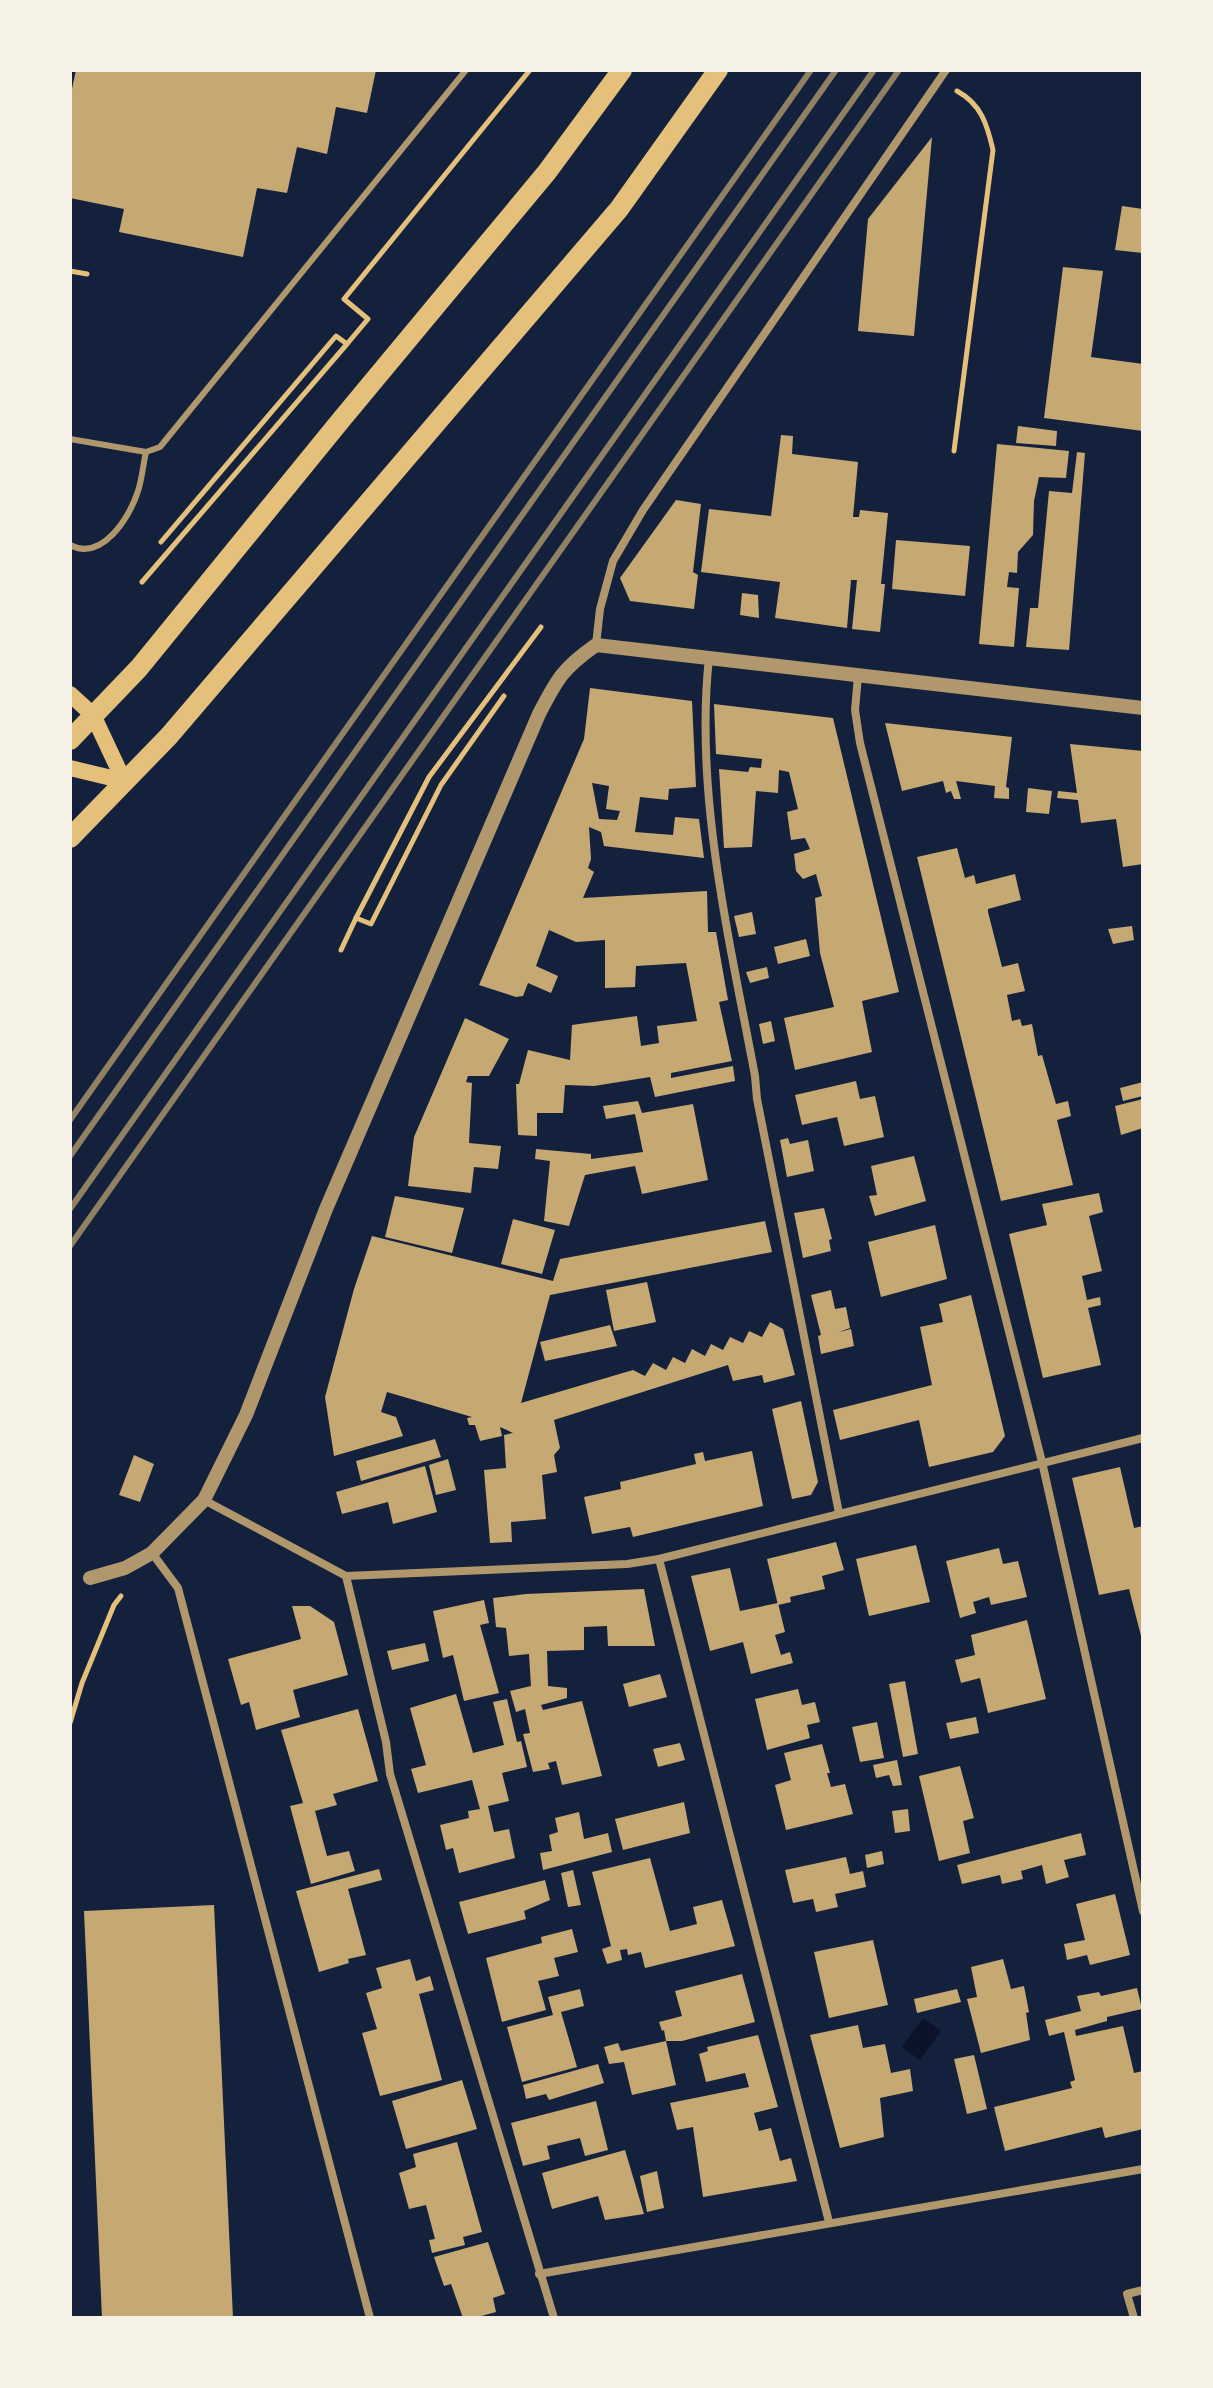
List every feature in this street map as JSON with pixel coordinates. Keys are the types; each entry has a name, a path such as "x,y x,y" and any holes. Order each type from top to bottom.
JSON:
{"main road":[{"path":"70,740 139,668 547,172 622,70"},
{"path":"70,838 169,736 619,209 718,70"},
{"path":"70,694 93,715 124,781"},
{"path":"70,768 124,781"}],"street":[{"path":"596,645 600,609 613,561 636,523 946,70"},
{"path":"90,1578 125,1568 152,1553 204,1500 246,1415 326,1209 539,714 553,686 569,664 596,645 1143,708"},
{"path":"709,658 705,694 711,812 721,892 757,1099 839,1513"},
{"path":"858,676 855,710 860,743 1042,1462 1143,1911"},
{"path":"204,1500 346,1576 627,1564 659,1559 1143,1438"},
{"path":"152,1553 178,1588 370,2318"},
{"path":"659,1559 829,2222"},
{"path":"346,1576 386,1742 390,1774 554,2318"},
{"path":"539,2274 1143,2169"},
{"path":"1134,2318 1127,2294 1143,2290"}],"lane":[{"path":"70,439 146,452 160,447 466,70"},
{"path":"70,545 92,548 106,541 121,524 138,493 146,452"}],"path":[{"path":"142,582 368,319 344,299 530,70"},
{"path":"938,81 971,98 987,122 993,150 954,451"},
{"path":"70,271 87,274"},
{"path":"161,542 336,336 347,344"},
{"path":"341,950 429,777 541,627"},
{"path":"356,918 371,924 441,785 504,696"},
{"path":"70,1723 82,1683 114,1605 152,1553"}],"water":[{"path":"923,2018 941,2031 920,2060 902,2047"}],"building":[{"path":"76,70 376,70 367,113 336,107 327,154 297,147 287,193 257,188 243,257 119,232 124,209 70,198 70,98"},
{"path":"932,137 914,336 858,331 868,219"},
{"path":"1122,206 1143,209 1143,253 1115,250"},
{"path":"1063,267 1103,271 1091,357 1143,364 1143,431 1044,418"},
{"path":"1018,426 1057,431 1056,446 1016,443"},
{"path":"781,435 793,436 792,454 858,462 853,517 859,517 860,510 888,513 880,632 852,629 857,580 851,580 847,628 775,618 780,582 701,572 709,509 771,516"},
{"path":"997,444 1069,451 1066,478 1039,477 1034,501 1033,535 1018,552 1017,573 1009,572 1007,587 1019,588 1014,647 979,644"},
{"path":"1077,452 1085,453 1069,650 1026,647 1030,608 1038,608 1049,491 1072,493"},
{"path":"676,500 701,504 693,572 698,575 694,609 630,601 620,578"},
{"path":"896,540 970,546 965,596 892,589"},
{"path":"742,593 758,595 759,618 740,615"},
{"path":"590,688 692,701 696,787 669,789 668,800 640,797 635,832 673,835 675,817 699,819 704,858 604,846 601,832 589,827 591,859 588,868 594,872 583,898 707,891 708,932 716,932 728,1000 719,1002 732,1061 671,1073 671,1078 733,1066 735,1081 655,1097 650,1077 594,1086 565,1085 563,1113 537,1113 537,1136 518,1135 516,1084 519,1084 528,1050 570,1060 572,1025 637,1016 641,1046 659,1043 657,1026 697,1021 686,963 636,966 635,987 605,988 605,940 576,942 549,930 536,966 558,976 551,993 528,983 523,996 516,997 479,985 584,739","holes":["592,783 609,786 606,809 620,811 617,820 599,819"]},
{"path":"714,704 833,718 899,992 862,1001 872,1052 795,1070 784,1018 834,1007 820,953 815,898 822,896 816,874 803,879 796,871 794,854 810,849 805,838 791,840 787,812 798,809 789,772 779,770 778,793 756,791 752,847 724,848 719,769 748,772 750,767 761,768 762,759 716,754"},
{"path":"885,723 1012,737 1006,787 1009,788 1009,799 994,798 995,786 956,781 961,799 954,799 951,791 946,793 943,781 902,791"},
{"path":"1070,744 1143,751 1143,864 1123,867 1116,819 1081,823 1078,800 1057,798 1058,791 1077,793"},
{"path":"1028,788 1052,791 1049,814 1026,812"},
{"path":"957,848 965,878 974,875 976,884 1015,874 1021,900 988,909 988,912 1002,967 1018,963 1025,991 1007,995 1012,1021 1020,1019 1022,1026 1032,1024 1038,1056 1042,1055 1056,1104 1068,1101 1071,1116 1057,1120 1073,1185 1001,1201 917,857"},
{"path":"752,912 756,934 739,937 734,916"},
{"path":"1132,926 1134,940 1113,944 1108,929"},
{"path":"806,939 810,956 778,964 774,947"},
{"path":"767,967 769,978 750,983 746,972"},
{"path":"465,1018 509,1039 489,1076 468,1076 466,1082 472,1083 469,1143 501,1146 498,1169 474,1167 471,1193 408,1186 414,1137"},
{"path":"771,1021 775,1041 763,1044 759,1024"},
{"path":"856,1081 860,1099 875,1096 884,1137 844,1146 837,1117 802,1125 795,1095"},
{"path":"1143,1082 1143,1096 1123,1101 1120,1088"},
{"path":"1143,1099 1143,1128 1121,1135 1115,1106"},
{"path":"638,1101 642,1113 693,1104 708,1180 642,1194 635,1166 585,1175 569,1226 544,1221 550,1161 535,1159 536,1149 591,1154 591,1159 643,1152 635,1114 606,1119 603,1106"},
{"path":"788,1138 790,1144 808,1140 814,1171 787,1177 780,1140"},
{"path":"914,1156 926,1201 875,1216 869,1196 877,1195 871,1166"},
{"path":"1099,1193 1103,1212 1089,1216 1102,1271 1082,1276 1087,1300 1100,1297 1101,1305 1088,1308 1101,1365 1043,1378 1009,1234 1047,1225 1042,1204"},
{"path":"395,1196 464,1208 452,1253 385,1237"},
{"path":"824,1208 832,1239 829,1240 831,1251 803,1258 794,1213"},
{"path":"513,1219 555,1230 542,1274 501,1264"},
{"path":"765,1221 772,1252 550,1295 521,1403 633,1370 645,1376 653,1363 666,1370 673,1357 685,1363 692,1349 705,1356 711,1344 723,1350 730,1337 743,1343 749,1331 762,1337 770,1322 783,1329 795,1375 764,1383 762,1375 733,1381 728,1365 554,1420 560,1448 554,1455 557,1472 542,1475 546,1519 511,1522 512,1542 490,1543 484,1470 506,1468 504,1435 513,1433 500,1427 502,1436 480,1441 475,1425 469,1425 467,1418 472,1417 387,1392 381,1412 396,1417 403,1436 334,1456 325,1397 354,1289 372,1236 553,1281 560,1259"},
{"path":"935,1225 947,1279 881,1297 868,1242"},
{"path":"647,1282 656,1322 614,1331 606,1290"},
{"path":"831,1290 835,1309 846,1307 850,1328 839,1332 851,1329 854,1346 821,1354 818,1336 821,1335 811,1295"},
{"path":"971,1295 1005,1436 993,1452 929,1467 919,1420 840,1440 833,1410 932,1385 920,1327 943,1322 939,1304"},
{"path":"610,1325 617,1346 545,1361 540,1342"},
{"path":"801,1401 818,1482 811,1495 792,1499 772,1409"},
{"path":"435,1439 441,1457 361,1481 356,1461"},
{"path":"752,1451 763,1506 633,1537 630,1527 592,1534 584,1497 621,1489 620,1482 696,1464 694,1454 703,1452 705,1461"},
{"path":"134,1455 154,1464 140,1502 119,1495"},
{"path":"448,1459 456,1490 436,1495 429,1465"},
{"path":"425,1466 437,1512 393,1524 388,1502 342,1514 336,1492"},
{"path":"1120,1467 1134,1528 1143,1526 1143,1636 1129,1589 1099,1595 1072,1478"},
{"path":"836,1542 844,1570 822,1576 825,1589 790,1597 791,1602 778,1605 767,1559"},
{"path":"916,1545 930,1602 869,1616 856,1559"},
{"path":"999,1548 1003,1564 1018,1561 1027,1597 991,1605 989,1597 973,1602 976,1613 960,1618 946,1561"},
{"path":"730,1568 740,1611 778,1603 785,1632 775,1635 781,1655 790,1652 793,1663 751,1674 743,1642 710,1651 691,1576"},
{"path":"644,1589 655,1646 608,1646 607,1626 584,1627 584,1650 547,1651 548,1686 567,1688 567,1698 541,1705 543,1710 582,1701 602,1776 562,1785 556,1761 548,1763 550,1769 533,1772 523,1734 530,1733 525,1709 516,1712 510,1691 531,1686 529,1654 509,1656 506,1628 496,1627 493,1598"},
{"path":"484,1600 489,1623 480,1625 499,1693 464,1701 453,1655 443,1658 433,1611"},
{"path":"292,1606 310,1606 334,1622 348,1675 293,1690 300,1717 256,1730 249,1702 241,1705 228,1659 301,1639"},
{"path":"1027,1620 1046,1699 988,1713 980,1678 961,1683 955,1660 975,1655 971,1635"},
{"path":"425,1643 429,1661 392,1670 387,1651"},
{"path":"660,1674 667,1697 629,1707 623,1684"},
{"path":"905,1681 918,1754 903,1757 889,1684"},
{"path":"798,1689 802,1705 815,1702 820,1722 807,1725 810,1738 767,1750 755,1699"},
{"path":"456,1694 473,1753 504,1745 493,1702 507,1699 517,1742 521,1741 527,1767 502,1773 509,1801 488,1806 494,1832 509,1829 515,1858 459,1873 453,1848 446,1850 440,1825 469,1818 468,1811 480,1809 472,1780 418,1793 411,1769 426,1765 410,1708"},
{"path":"358,1709 378,1781 333,1794 337,1805 315,1811 327,1856 349,1851 355,1871 311,1884 290,1806 303,1803 281,1730"},
{"path":"976,1717 979,1733 950,1739 946,1723"},
{"path":"877,1722 884,1758 860,1762 852,1727"},
{"path":"680,1743 685,1760 658,1767 653,1749"},
{"path":"822,1744 831,1787 845,1784 853,1814 786,1830 775,1785 791,1780 784,1753"},
{"path":"897,1760 902,1785 893,1786 889,1775 876,1778 873,1765"},
{"path":"960,1766 974,1818 963,1821 970,1853 939,1861 919,1776"},
{"path":"684,1802 690,1833 623,1850 615,1819"},
{"path":"908,1809 910,1831 895,1833 892,1811"},
{"path":"579,1812 584,1839 608,1833 612,1852 543,1870 540,1853 552,1851 549,1835 558,1832 555,1818"},
{"path":"1081,1833 1086,1855 1064,1860 1069,1877 1046,1884 1042,1865 1021,1871 1023,1879 1002,1884 1000,1875 962,1884 957,1865"},
{"path":"882,1851 884,1864 867,1868 865,1855"},
{"path":"846,1857 850,1874 863,1871 866,1887 835,1894 838,1907 816,1912 813,1899 793,1903 785,1870"},
{"path":"650,1858 670,1931 697,1924 693,1907 722,1900 735,1946 645,1968 641,1952 628,1955 627,1949 620,1950 622,1960 607,1964 602,1949 611,1946 592,1872"},
{"path":"379,1869 382,1880 348,1889 366,1955 319,1972 296,1891"},
{"path":"573,1870 581,1905 568,1907 561,1873"},
{"path":"545,1880 550,1900 524,1911 526,1919 468,1934 459,1902"},
{"path":"1115,1894 1130,1955 1090,1965 1087,1955 1067,1960 1064,1944 1085,1940 1076,1904"},
{"path":"214,1905 233,2318 102,2318 84,1911"},
{"path":"572,1929 578,1952 554,1958 559,1976 538,1981 546,2010 502,2022 486,1958 542,1943 541,1937"},
{"path":"873,1940 888,2005 829,2018 814,1952"},
{"path":"410,1959 416,1981 430,1976 434,1990 419,1994 442,2080 380,2096 362,2033 377,2029 366,1993 382,1988 376,1968"},
{"path":"1003,1959 1011,1989 1024,1986 1030,2040 981,2053 967,1999 977,1997 971,1967"},
{"path":"742,1974 755,2022 682,2041 666,2041 659,2022 682,2016 675,1991"},
{"path":"1137,1988 1142,2009 1107,2017 1107,2021 1075,2030 1076,2036 1123,2026 1134,2073 1143,2071 1143,2129 1105,2138 1102,2127 1005,2151 994,2107 1072,2088 1070,2082 1075,2080 1064,2032 1049,2036 1045,2020 1081,2011 1077,1996 1099,1992 1101,1996"},
{"path":"580,1989 584,2006 561,2012 577,2067 522,2082 507,2027 553,2015 548,1997"},
{"path":"957,1989 961,2002 917,2013 914,1999"},
{"path":"858,2025 863,2048 885,2044 891,2073 910,2069 913,2091 880,2098 884,2137 840,2148 810,2035"},
{"path":"758,2035 778,2107 754,2113 759,2131 771,2128 780,2161 791,2158 797,2181 703,2197 693,2127 677,2130 670,2103 749,2087 745,2073 706,2082 699,2054 708,2051 707,2047"},
{"path":"666,2041 676,2085 632,2095 624,2062 609,2064 604,2047 618,2043 621,2051"},
{"path":"974,2055 987,2109 967,2114 954,2059"},
{"path":"598,2064 604,2083 549,2100 546,2094 526,2099 523,2085"},
{"path":"462,2080 477,2129 406,2149 392,2101"},
{"path":"596,2101 608,2150 585,2156 580,2138 547,2146 550,2159 523,2166 511,2123"},
{"path":"457,2142 482,2232 463,2237 465,2245 432,2253 429,2240 435,2239 426,2205 409,2209 399,2173 416,2167 413,2154"},
{"path":"625,2150 644,2214 605,2220 598,2196 552,2209 542,2173"},
{"path":"657,2171 664,2208 647,2212 640,2176"},
{"path":"488,2242 505,2294 493,2298 496,2312 463,2318 451,2284 444,2286 434,2257"}],"railway":[{"path":"70,1120 811,70"},
{"path":"70,1156 836,70"},
{"path":"70,1209 874,70"},
{"path":"70,1246 899,70"}]}
